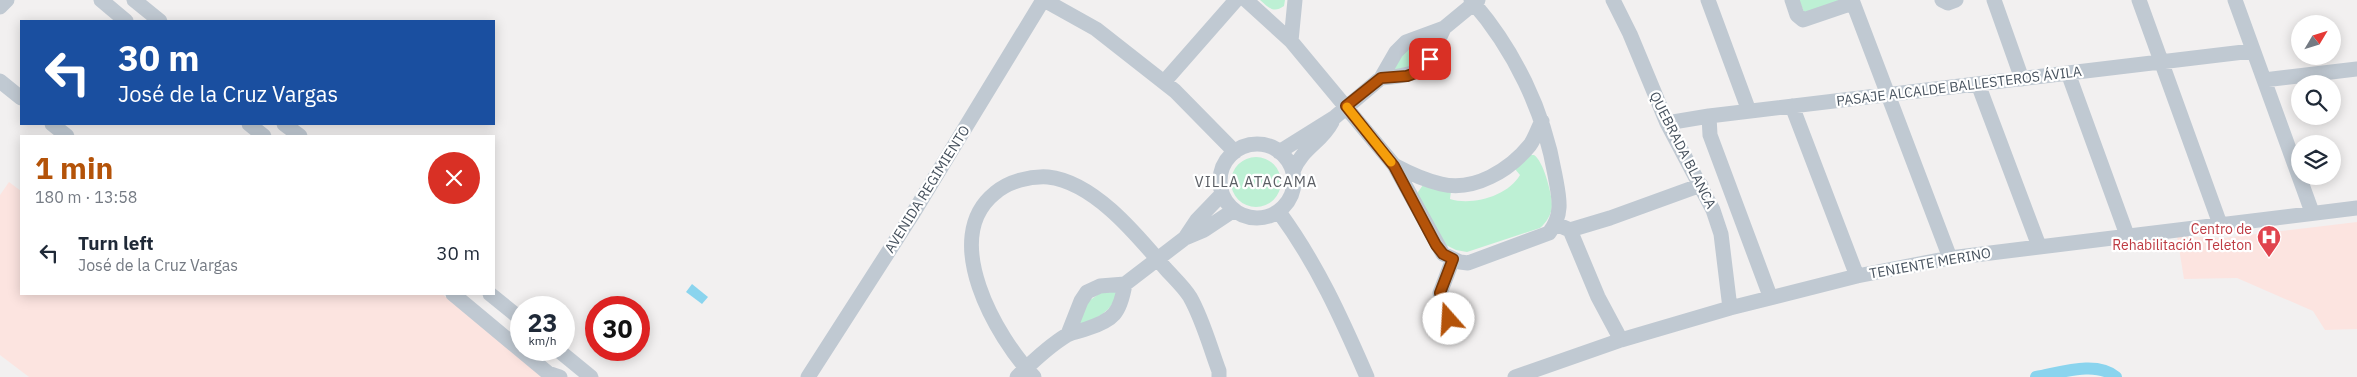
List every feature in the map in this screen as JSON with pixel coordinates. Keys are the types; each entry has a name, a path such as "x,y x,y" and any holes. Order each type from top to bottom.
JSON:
{"street":[{"path":"0,7 7,0"},
{"path":"100,0 125,20"},
{"path":"134,0 159,20"},
{"path":"1044,0 1096,29 1164,82 1206,120 1235,152"},
{"name":"AVENIDA REGIMIENTO","path":"808,377 912,215 1044,0"},
{"path":"1164,82 1236,0"},
{"path":"1246,0 1291,41 1394,166 1436,245 1443,254 1453,259 1468,263 1538,239 1563,227 1610,218 1702,185"},
{"path":"1291,41 1295,0"},
{"name":"QUEBRADA BLANCA","path":"1613,0 1630,34 1667,123 1702,185 1713,210 1721,234 1730,308"},
{"path":"1708,0 1749,111"},
{"path":"1792,0 1797,15 1804,20 1852,2 1889,94 1950,258"},
{"path":"1942,0 1948,3 1956,0"},
{"path":"1994,0 2022,78"},
{"path":"2139,0 2220,224"},
{"path":"2235,0 2312,212"},
{"path":"1279,152 1335,117 1381,78 1396,52 1406,42 1444,28 1474,1 1499,37 1526,83 1542,121 1563,227 1621,340"},
{"path":"1381,78 1407,76 1418,72 1430,59 1444,28"},
{"name":"PASAJE ALCALDE BALLESTEROS ÁVILA","path":"1667,123 1749,111 2252,51"},
{"path":"2264,80 2357,69"},
{"path":"2068,73 2127,235"},
{"path":"0,81 20,97"},
{"path":"1978,84 2039,246"},
{"path":"1792,106 1857,276"},
{"path":"1709,116 1710,135 1770,296"},
{"path":"1293,171 1304,150 1325,134 1335,117"},
{"path":"1394,166 1413,175 1443,185 1475,182 1494,176 1530,145 1542,121"},
{"path":"54,125 65,135"},
{"path":"250,125 263,135"},
{"path":"285,125 299,135"},
{"path":"1257,144 1269,146 1279,152 1288,160 1293,171 1292,194 1287,204 1279,212 1268,217 1256,219 1244,216 1234,210 1222,194 1220,182 1227,160 1245,146 1257,144"},
{"path":"1219,377 1210,346 1189,296 1157,259 1116,216 1086,192 1065,181 1048,177 1026,178 1007,185 992,195 975,220 972,238 973,265 994,320 1026,374 1068,334 1081,301 1088,292 1100,286 1125,284 1157,259 1185,238 1204,230 1234,210"},
{"path":"1185,238 1197,220 1222,194"},
{"name":"TENIENTE MERINO","path":"1515,377 1621,340 1770,296 1857,276 1950,258 2312,212 2357,208"},
{"path":"1279,212 1305,247 1320,274 1366,377"},
{"path":"1453,259 1440,293 1454,332"},
{"path":"1068,334 1101,324 1111,318 1121,306 1125,284"},
{"path":"454,295 557,376"},
{"path":"491,295 510,311"},
{"path":"557,361 557,376"},
{"path":"571,361 591,377"}],"shaded area":[{"path":"9,182 20,190 20,295 443,295 510,348 510,361 526,361 546,377 29,377 0,355 0,195"},
{"name":"Centro de Rehabilitación Teleton","path":"2357,222 2357,329 2325,330 2313,311 2237,278 2184,279 2177,236 2223,238"}],"green space":[{"path":"1260,0 1285,0 1284,6 1274,9 1268,7"},
{"path":"1799,0 1846,0 1805,15"},
{"path":"1436,36 1429,50 1419,61 1390,73 1398,58 1408,47 1420,40"},
{"path":"1530,155 1534,155 1541,163 1550,193 1551,212 1542,226 1467,252 1456,250 1446,245 1418,197 1418,192 1423,185 1451,191 1450,199 1459,201 1489,198 1507,189 1514,182 1520,175 1515,169"},
{"path":"1256,157 1265,159 1276,168 1281,182 1279,191 1270,202 1256,207 1247,205 1236,196 1231,182 1233,173 1242,162"},
{"path":"1106,289 1117,291 1112,304 1103,314 1078,325 1086,303"}],"water":[{"path":"692,284 708,297 702,304 686,292"}],"waterway":[{"path":"2036,377 2088,368 2108,372 2116,377"}],"slow traffic":[{"path":"1347,107 1391,162"}],"place":[{"name":"Centro de Rehabilitación Teleton","path":"2269,258"}],"district":[{"name":"VILLA ATACAMA","path":"1256,181"}],"route":[{"path":"1430,59 1418,72 1407,76 1381,78 1346,106 1394,166 1436,245 1443,254 1453,259 1440,293 1449,319"}]}
